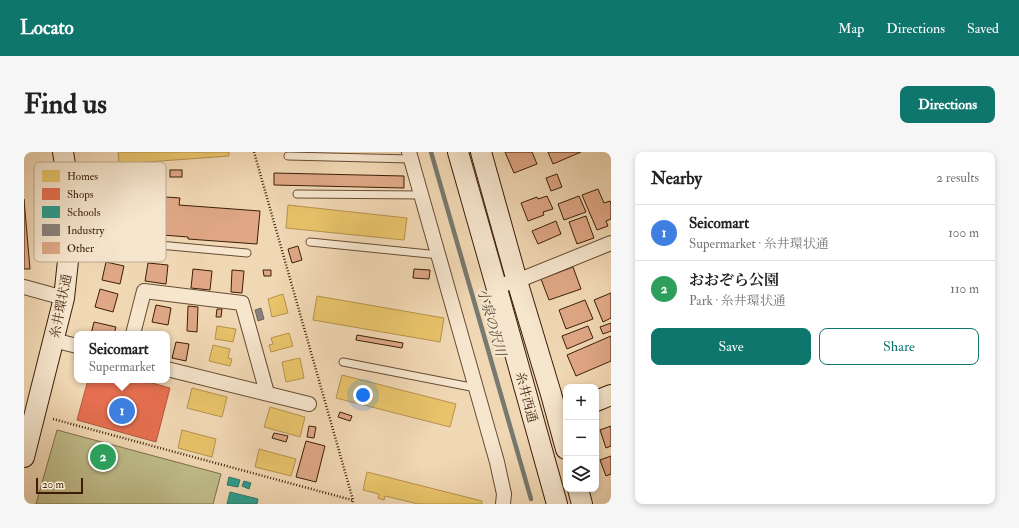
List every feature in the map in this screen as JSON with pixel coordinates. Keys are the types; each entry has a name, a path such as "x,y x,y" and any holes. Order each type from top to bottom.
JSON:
{"street":[{"name":"糸井環状通","path":"63,152 65,162"},
{"name":"糸井西通","path":"458,152 497,286 557,504"},
{"name":"糸井西通","path":"480,152 517,281 562,415"},
{"path":"410,155 497,462 504,494 503,504"},
{"path":"497,286 517,281 611,243"},
{"name":"糸井環状通","path":"24,458 64,298 68,262"},
{"path":"24,287 64,298"},
{"path":"133,331 144,291 242,303 267,393"},
{"path":"53,340 74,345"},
{"path":"170,370 309,404"},
{"path":"599,400 611,395"},
{"path":"535,426 562,415"},
{"path":"579,492 582,504"}],"lane":[{"path":"288,156 410,155"},
{"path":"297,194 422,195"},
{"path":"310,242 438,255"},
{"path":"166,246 247,253"},
{"path":"343,362 476,388"}],"path":[{"path":"254,152 353,500 352,504"},
{"path":"53,419 353,500"}],"shaded area":[{"path":"57,430 221,474 213,504 36,504"}],"building: Homes":[{"path":"118,152 229,152 229,156 146,162 119,162"},
{"path":"288,205 407,218 404,240 286,228"},
{"path":"283,294 288,313 272,317 268,299"},
{"path":"317,296 444,318 440,342 313,320"},
{"path":"217,326 236,329 233,342 215,339"},
{"path":"289,333 293,346 271,352 269,345 273,344 271,338"},
{"path":"213,345 230,349 228,358 232,359 230,366 209,361"},
{"path":"300,358 304,378 286,382 282,362"},
{"path":"342,375 456,404 450,427 336,398"},
{"path":"192,388 227,397 222,417 187,408"},
{"path":"270,407 305,417 300,437 264,427"},
{"path":"182,430 216,439 212,457 178,448"},
{"path":"259,449 296,459 291,476 255,467"},
{"path":"367,472 482,501 482,504 418,504 385,496 384,500 378,498 379,494 363,490"}],"building: Shops":[{"path":"87,383 152,383 170,388 156,442 77,420"}],"building: Schools":[{"path":"229,477 240,480 238,487 227,485"},
{"path":"244,481 251,483 249,489 242,486"},
{"path":"230,492 258,499 257,504 227,504"}],"building: Industry":[{"path":"261,308 264,319 258,321 255,310"}],"building: Other":[{"path":"505,152 532,152 537,164 514,173"},
{"path":"548,152 581,152 553,164"},
{"path":"170,170 182,170 182,177 170,177"},
{"path":"274,173 404,176 404,188 274,185"},
{"path":"557,174 562,187 551,191 546,178"},
{"path":"598,189 604,203 610,201 611,219 606,221 608,226 597,230 582,195"},
{"path":"547,196 553,209 543,212 544,215 528,221 521,203 537,197 538,199"},
{"path":"579,196 586,212 564,220 558,204"},
{"path":"166,197 180,198 179,205 260,211 257,244 188,239 188,237 166,235"},
{"path":"24,199 30,269 24,269"},
{"path":"586,216 594,238 577,244 569,222"},
{"path":"556,221 561,234 538,244 532,231"},
{"path":"298,246 302,260 292,263 288,249"},
{"path":"106,262 124,266 120,284 102,280"},
{"path":"148,263 168,265 166,284 145,281"},
{"path":"573,267 581,289 549,300 541,279"},
{"path":"193,269 212,271 210,290 191,288"},
{"path":"414,269 430,270 429,279 413,278"},
{"path":"232,270 244,271 242,293 231,292"},
{"path":"263,270 271,270 271,276 264,276"},
{"path":"100,289 118,294 113,312 95,307"},
{"path":"611,293 611,318 603,322 594,300"},
{"path":"585,300 593,319 566,329 559,310"},
{"path":"156,305 171,308 168,325 152,322"},
{"path":"188,306 198,307 197,332 187,331"},
{"path":"217,309 222,309 221,317 216,317"},
{"path":"94,322 116,327 115,331 92,331"},
{"path":"611,323 611,331 603,334 600,327"},
{"path":"588,326 593,338 567,349 562,336"},
{"path":"357,335 403,343 402,348 356,340"},
{"path":"611,336 611,361 576,376 567,355"},
{"path":"176,342 189,344 186,361 172,358"},
{"path":"340,412 352,416 350,421 338,417"},
{"path":"309,426 316,427 314,438 307,437"},
{"path":"611,426 611,446 606,448 600,430"},
{"path":"274,433 288,436 286,442 272,438"},
{"path":"306,441 325,446 316,482 296,477"},
{"path":"611,456 611,474 606,476 600,460"}],"waterway":[{"name":"小泉の沢川","path":"431,152 531,499"}],"place":[{"name":"Seicomart","path":"122,411"},
{"name":"おおぞら公園","path":"103,457"}]}
